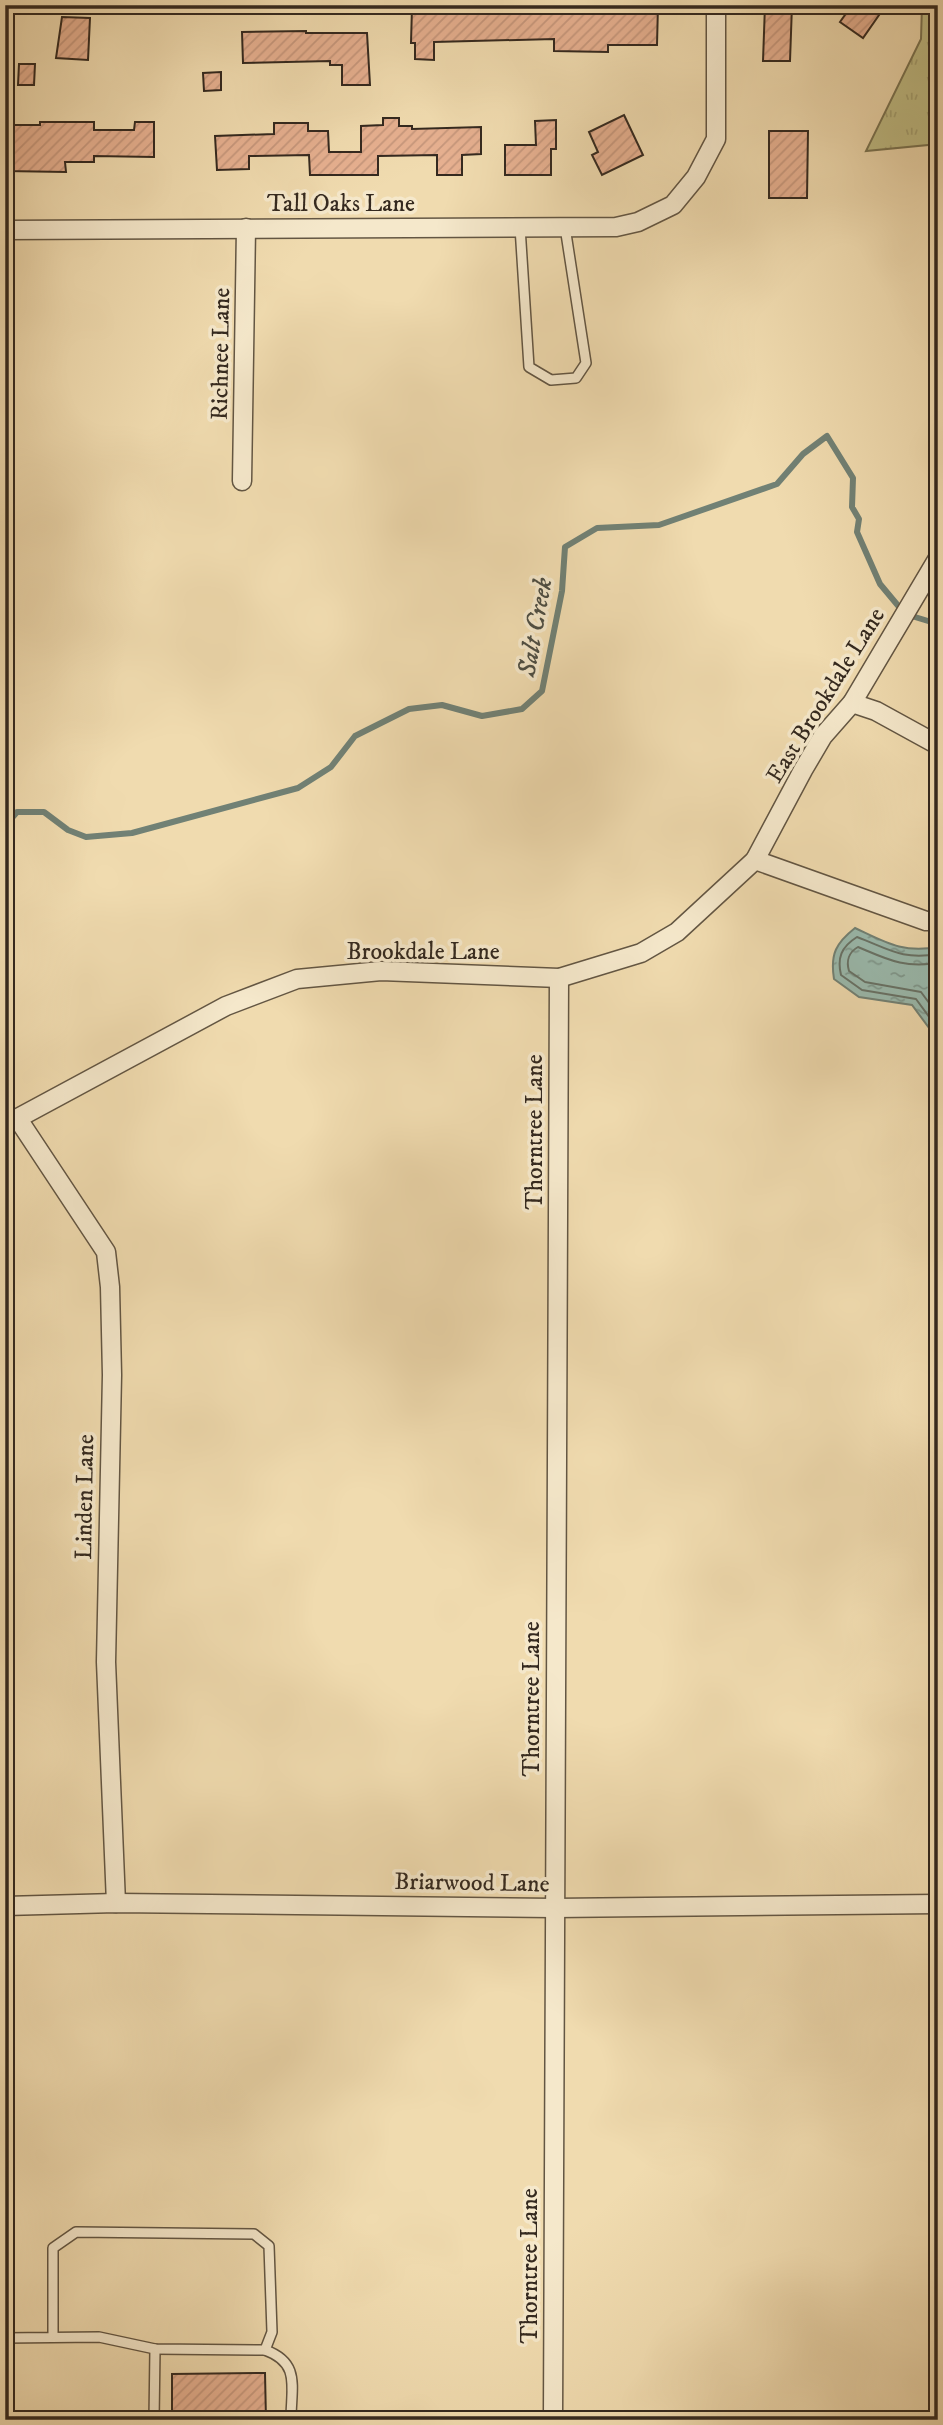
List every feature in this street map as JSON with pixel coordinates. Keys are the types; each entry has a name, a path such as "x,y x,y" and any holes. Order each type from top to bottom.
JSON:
{"street":[{"name":"Tall Oaks Lane","path":"5,230 616,228 638,222 673,205 696,177 716,139 716,5"},
{"name":"Richnee Lane","path":"242,481 246,228"},
{"name":"East Brookdale Lane","path":"755,860 823,736 852,703 938,558"},
{"path":"852,703 876,711 938,745"},
{"path":"755,860 926,921 938,921"},
{"name":"Brookdale Lane","path":"11,1122 226,1006 297,979 381,971 559,978 641,953 677,932 755,860"},
{"name":"Thorntree Lane","path":"554,2420 559,978"},
{"name":"Linden Lane","path":"11,1122 106,1252 110,1287 112,1375 106,1662 116,1903"},
{"name":"Briarwood Lane","path":"5,1906 116,1903 554,1908 938,1904"}],"lane":[{"path":"520,228 529,367 551,380 576,378 586,363 565,228"},
{"path":"53,2337 53,2248 76,2232 254,2234 269,2246 272,2332 265,2350"},
{"path":"5,2338 99,2337 155,2349 265,2350 282,2356 291,2367 292,2420"},
{"path":"154,2420 155,2349"}],"green space":[{"path":"922,5 938,5 938,144 866,151 921,39"}],"water":[{"path":"855,928 904,948 938,947 938,1040 912,1005 859,997 834,979 836,950"}],"building":[{"path":"483,5 658,5 657,45 608,45 608,52 554,51 554,39 434,42 434,60 415,59 415,43 411,43 412,7 445,8 445,13 484,14"},
{"path":"765,5 792,5 790,61 763,61"},
{"path":"852,5 886,5 863,38 840,22"},
{"path":"62,17 90,18 88,60 56,58"},
{"path":"242,32 367,33 370,85 342,85 342,65 330,65 330,61 243,63"},
{"path":"19,64 35,64 34,85 18,85"},
{"path":"221,72 221,90 204,91 203,73"},
{"path":"624,115 643,155 602,175 592,155 598,152 589,132"},
{"path":"383,118 399,118 399,126 412,126 412,129 481,127 481,154 462,155 462,175 437,175 437,155 378,156 378,175 310,175 309,155 249,156 249,169 217,170 215,136 274,134 274,123 308,123 308,131 328,131 329,152 361,152 361,126 383,125"},
{"path":"556,120 556,149 551,149 551,175 505,175 505,145 536,145 535,121"},
{"path":"40,122 94,122 94,130 134,130 135,122 154,122 154,157 94,156 94,162 65,162 66,172 5,171 5,125 40,125"},
{"path":"769,131 808,131 807,198 769,198"},
{"path":"265,2373 266,2420 172,2420 172,2374"}],"waterway":[{"name":"Salt Creek","path":"5,826 17,812 44,812 68,830 86,837 132,833 298,788 331,767 355,736 409,709 442,705 482,716 522,709 542,691 562,591 565,547 597,528 659,525 777,484 803,454 827,436 853,478 852,507 859,519 857,532 880,584 905,614 938,624"}]}
